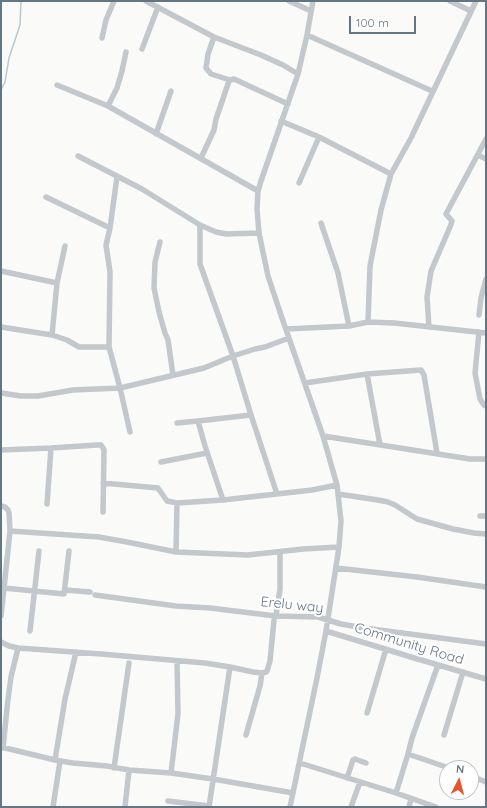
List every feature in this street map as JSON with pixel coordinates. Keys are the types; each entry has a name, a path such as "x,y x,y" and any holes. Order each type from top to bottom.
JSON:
{"street":[{"path":"102,38 106,20 114,1"},
{"path":"146,1 214,36 261,55 298,74"},
{"path":"289,1 311,11"},
{"path":"290,807 328,620 340,547 341,521 337,485 323,436 268,276 258,233 257,208 258,191 298,74 313,1"},
{"path":"450,1 471,11"},
{"path":"368,322 370,266 381,210 391,174 411,138 476,1"},
{"path":"142,49 158,7"},
{"path":"307,35 432,91"},
{"path":"214,36 208,54 206,68 211,74 230,80 234,79 288,104"},
{"path":"108,106 117,88 126,52"},
{"path":"201,158 214,130 216,119 230,80"},
{"path":"57,85 108,106 258,191"},
{"path":"156,134 171,91"},
{"path":"281,121 319,137 391,174"},
{"path":"299,183 319,137"},
{"path":"428,327 427,297 431,271 452,221 446,214 486,139"},
{"path":"478,155 486,159"},
{"path":"78,156 142,189 200,225 216,232 226,234 258,233"},
{"path":"117,177 110,228 106,245 110,272 109,347 130,432"},
{"path":"46,197 110,228"},
{"path":"321,223 338,273 349,326"},
{"path":"200,225 200,264 233,356 277,494"},
{"path":"160,242 154,262 154,288 159,312 168,340 173,375"},
{"path":"52,335 57,283 65,246"},
{"path":"1,271 57,283"},
{"path":"479,315 481,298 486,279"},
{"path":"286,329 349,326 368,322 486,332"},
{"path":"1,327 52,335 67,340 79,347 109,347"},
{"path":"479,332 475,373 480,399 486,406"},
{"path":"1,393 21,396 38,396 73,390 120,388 204,368 233,356 265,347 289,338"},
{"path":"305,383 367,374 416,369 422,370 437,453"},
{"path":"367,374 380,445"},
{"path":"177,423 251,415"},
{"path":"198,421 223,500"},
{"path":"323,436 470,459 486,459"},
{"path":"1,450 101,445 104,450 103,512"},
{"path":"47,504 51,448"},
{"path":"161,462 207,453"},
{"path":"103,483 155,487 167,501 177,503 277,494 312,490 337,485"},
{"path":"338,494 388,502 417,519 453,529 486,534"},
{"path":"176,552 177,503"},
{"path":"1,506 8,510 10,531 1,616"},
{"path":"10,531 99,537 176,552 248,555 340,547"},
{"path":"30,631 39,551"},
{"path":"65,590 69,551"},
{"path":"1,642 18,648 178,661 230,667 262,673 266,672 270,661 281,581 280,552"},
{"path":"336,568 417,577 486,587"},
{"path":"4,588 35,592"},
{"name":"Erelu way","path":"35,592 64,594 65,590 170,606 210,608 275,618 310,616 364,628 486,644"},
{"name":"Community Road","path":"326,631 486,678"},
{"path":"18,648 11,677 2,747 58,761 129,770 171,773 293,793"},
{"path":"367,713 386,649"},
{"path":"53,807 65,699 76,652"},
{"path":"171,773 178,714 178,661"},
{"path":"114,768 129,663"},
{"path":"396,793 412,738 438,665"},
{"path":"168,801 209,807 230,667"},
{"path":"444,735 463,672"},
{"path":"246,735 260,686 262,673"},
{"path":"408,754 439,765"},
{"path":"346,778 353,760 355,759 366,763"},
{"path":"300,763 436,807"},
{"path":"125,807 129,770"},
{"path":"351,807 360,782"},
{"path":"409,807 412,799"}],"waterway":[{"path":"1,90 5,82 9,58 20,25 21,1"}]}
